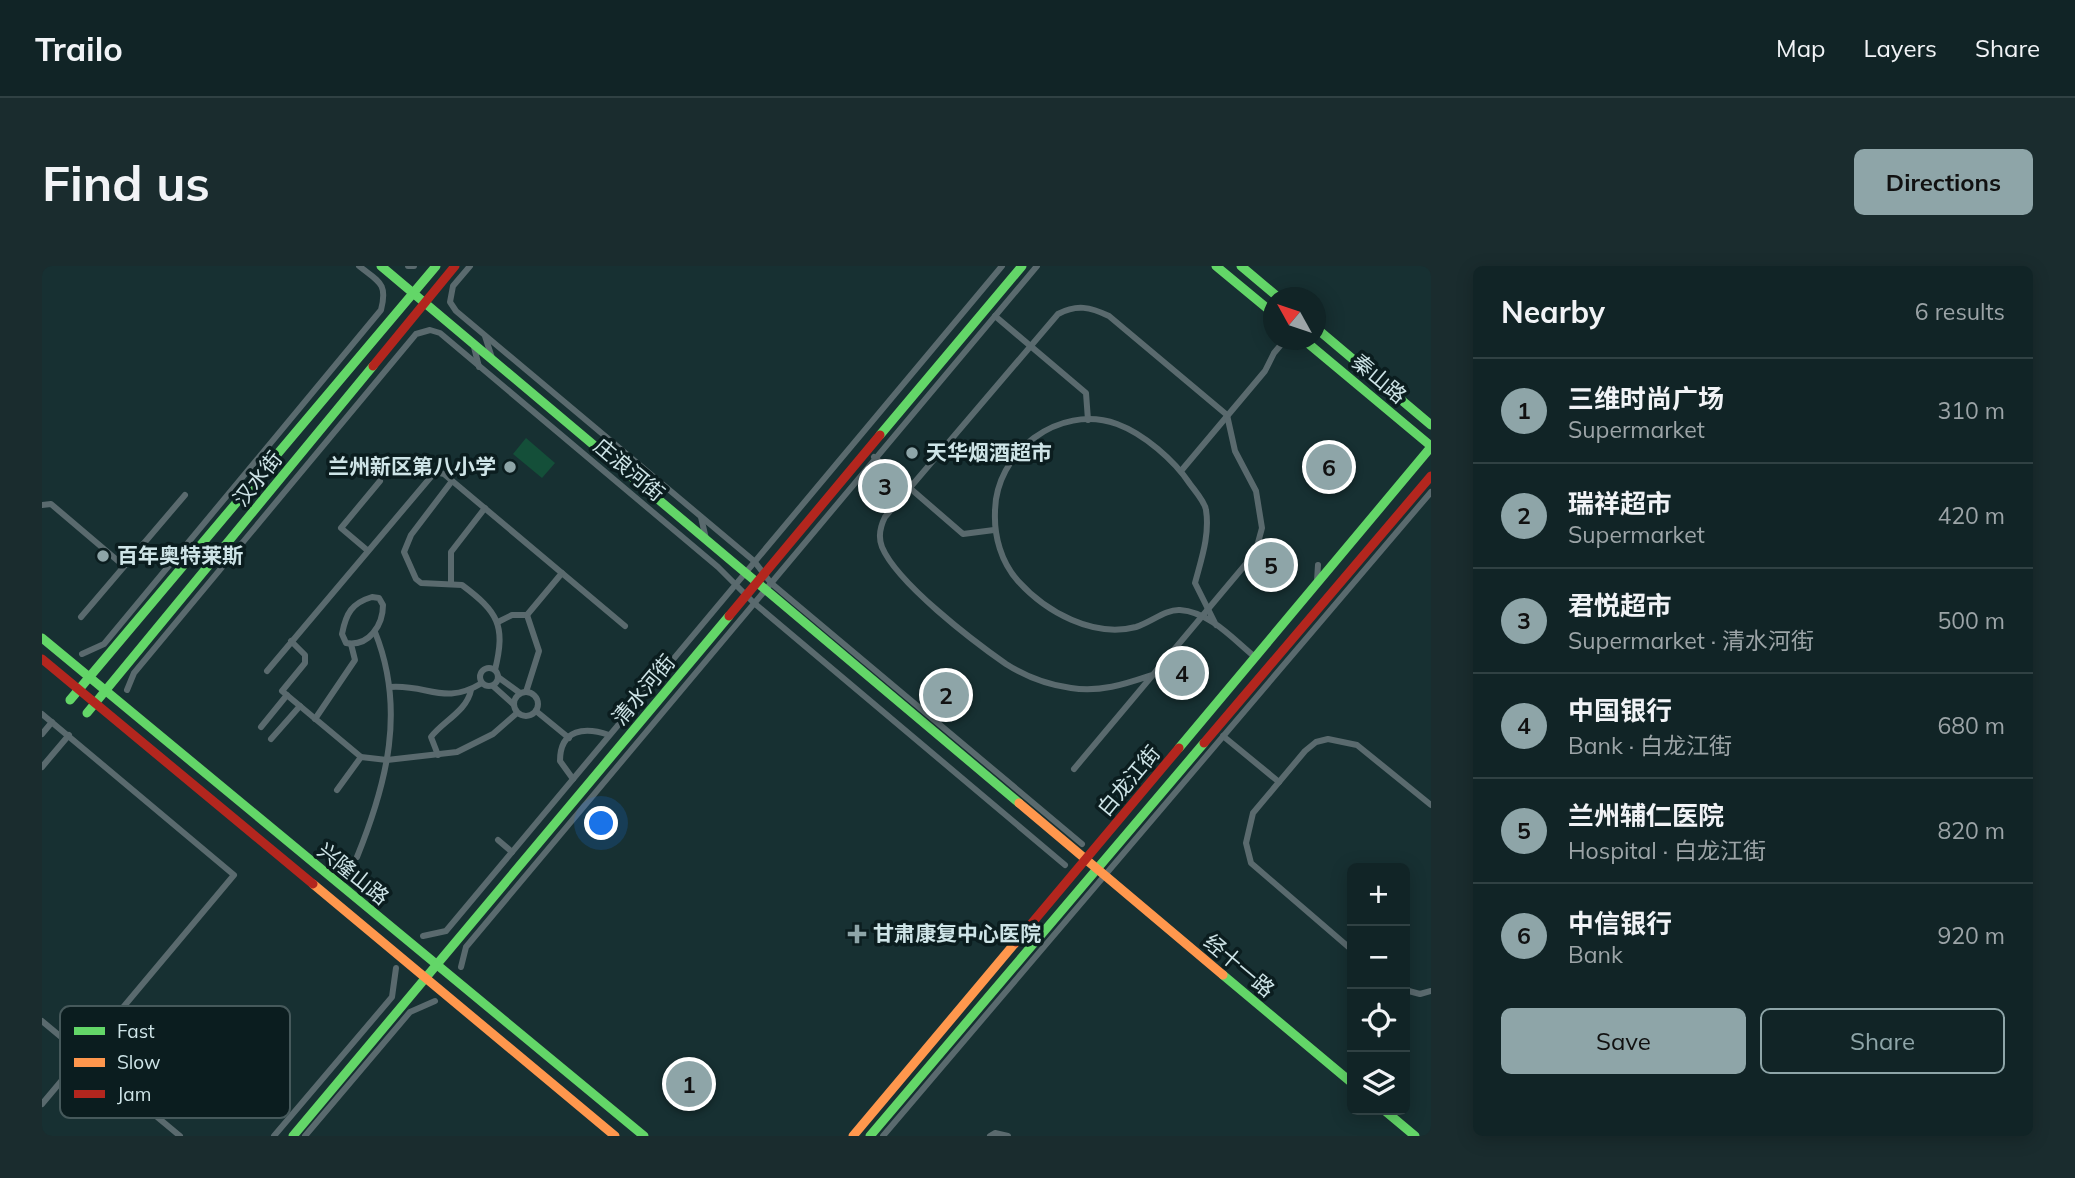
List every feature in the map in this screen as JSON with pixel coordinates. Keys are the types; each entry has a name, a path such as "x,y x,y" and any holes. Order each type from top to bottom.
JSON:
{"street":[{"path":"82,654 104,644 381,310 385,295 383,286 359,266"},
{"name":"经十一路","path":"381,266 757,582 768,586 1100,872 1347,1079"},
{"path":"408,266 414,266"},
{"name":"汉水街","path":"70,700 436,266"},
{"name":"汉水街","path":"87,713 455,266"},
{"path":"470,266 453,286 450,302 456,311 754,561 764,574 768,586 1083,844"},
{"path":"423,936 446,930 1002,266"},
{"name":"清水河街","path":"293,1136 1022,266"},
{"path":"461,967 466,947 1037,266"},
{"path":"1216,266 1263,306"},
{"path":"1241,266 1266,287"},
{"path":"1074,769 1206,615 1256,550 1262,528 1256,491 1235,451 1227,415 1109,316 1086,307 1067,309 1031,345 909,487 881,526 880,536 886,555 898,575 1007,664 1051,684 1074,689 1114,688 1155,674"},
{"path":"995,316 1086,393 1088,420"},
{"name":"庄浪河街","path":"389,367 416,334 430,330 440,333 697,549 754,603 1065,865"},
{"path":"485,335 492,358"},
{"name":"秦山路","path":"1326,337 1431,425"},
{"path":"373,342 385,351"},
{"path":"472,342 480,367"},
{"path":"352,345 362,354"},
{"path":"1181,471 1265,371 1277,350"},
{"name":"秦山路","path":"1316,350 1431,447"},
{"path":"368,372 389,367"},
{"path":"127,690 134,673 389,367"},
{"path":"914,371 934,388"},
{"path":"1391,412 1401,400"},
{"path":"1206,615 1178,610 1136,627 1106,629 1077,623 1051,608 1017,580 1002,557 994,530 995,497 1006,466 1028,441 1057,425 1088,420 1116,424 1137,436 1181,471 1206,508 1205,541 1195,583 1206,615 1255,657"},
{"name":"白龙江街","path":"853,1136 1431,447"},
{"path":"867,452 963,534 994,530"},
{"path":"620,465 649,473"},
{"path":"267,671 430,474 442,473 625,626"},
{"name":"白龙江街","path":"881,1136 1431,476"},
{"path":"367,550 341,528 380,481"},
{"path":"452,481 411,534 404,552 416,579 421,583 451,583 469,590 498,622 502,639 495,670 498,677 536,698 536,711"},
{"path":"276,483 278,500"},
{"path":"229,510 233,489"},
{"name":"白龙江街","path":"870,1136 1100,872 1223,736 1431,492"},
{"path":"81,617 185,495"},
{"path":"42,505 51,504 124,566"},
{"path":"451,583 451,551 485,509"},
{"path":"701,517 706,539"},
{"path":"690,525 697,549"},
{"path":"1317,584 1318,565"},
{"path":"527,615 562,573"},
{"path":"315,719 355,660 351,644 342,636 346,616 357,602 379,598 383,605 383,615 375,632 351,644"},
{"path":"498,622 512,615 527,615"},
{"path":"513,704 523,693 540,651 527,615"},
{"path":"358,857 378,807 387,760 390,687 375,632"},
{"name":"兴隆山路","path":"42,638 644,1136"},
{"path":"291,641 306,655 305,663 282,691 362,757 387,760 438,755 473,746 494,734 517,713"},
{"name":"兴隆山路","path":"42,659 427,976 615,1136"},
{"path":"482,682 482,672 489,668 495,670"},
{"path":"493,685 498,677"},
{"path":"482,682 493,685 513,704 517,713"},
{"path":"390,687 409,685 441,695 460,694 482,682"},
{"path":"438,755 431,737 463,705 471,690"},
{"path":"261,727 287,695"},
{"path":"271,739 300,706"},
{"path":"536,711 569,738"},
{"path":"517,713 528,716 536,711"},
{"path":"42,714 234,875 124,1006"},
{"path":"42,734 52,722"},
{"path":"573,779 560,761 569,738 580,729 590,728 609,735"},
{"path":"42,767 69,735"},
{"path":"1223,736 1279,782"},
{"path":"1347,946 1251,863 1246,843 1247,828 1253,813 1316,742 1342,740 1357,745 1431,805"},
{"path":"337,790 362,757"},
{"path":"498,840 512,852"},
{"path":"290,1117 392,997 396,968"},
{"path":"1410,991 1420,994 1431,991"},
{"path":"305,1136 410,1012 436,1001"},
{"path":"42,1021 60,1036"},
{"path":"42,1104 60,1082"},
{"path":"1390,1115 1415,1136"},
{"path":"158,1118 180,1136"},
{"path":"274,1136 289,1118"},
{"path":"881,1123 881,1136"},
{"path":"990,1136 995,1133 1007,1136"}],"green space":[{"path":"526,438 555,463 542,478 513,454"}],"traffic: fast":[{"path":"381,266 1019,803"},
{"path":"70,700 436,266"},
{"path":"880,435 1022,266"},
{"path":"1216,266 1263,305"},
{"path":"1241,266 1266,287"},
{"path":"1326,336 1431,425"},
{"path":"1316,350 1431,446"},
{"path":"87,713 373,366"},
{"path":"1179,748 1431,447"},
{"path":"293,1136 729,616"},
{"path":"42,638 644,1136"},
{"path":"870,1136 1204,743"},
{"path":"1223,975 1347,1079"},
{"path":"1390,1115 1415,1136"}],"traffic: slow":[{"path":"1019,803 1223,975"},
{"path":"313,884 615,1136"},
{"path":"853,1136 1016,942"}],"traffic: jam":[{"path":"373,366 455,266"},
{"path":"729,616 880,435"},
{"path":"1204,743 1431,476"},
{"path":"42,659 313,884"},
{"path":"1016,942 1179,748"}],"place":[{"name":"天华烟酒超市","path":"912,453"},
{"name":"兰州新区第八小学","path":"510,467"},
{"name":"中信银行","path":"1329,467"},
{"name":"君悦超市","path":"885,486"},
{"name":"百年奥特莱斯","path":"103,556"},
{"name":"兰州辅仁医院","path":"1271,565"},
{"name":"中国银行","path":"1182,673"},
{"name":"瑞祥超市","path":"946,695"},
{"name":"甘肃康复中心医院","path":"857,934"},
{"name":"三维时尚广场","path":"689,1084"}]}
